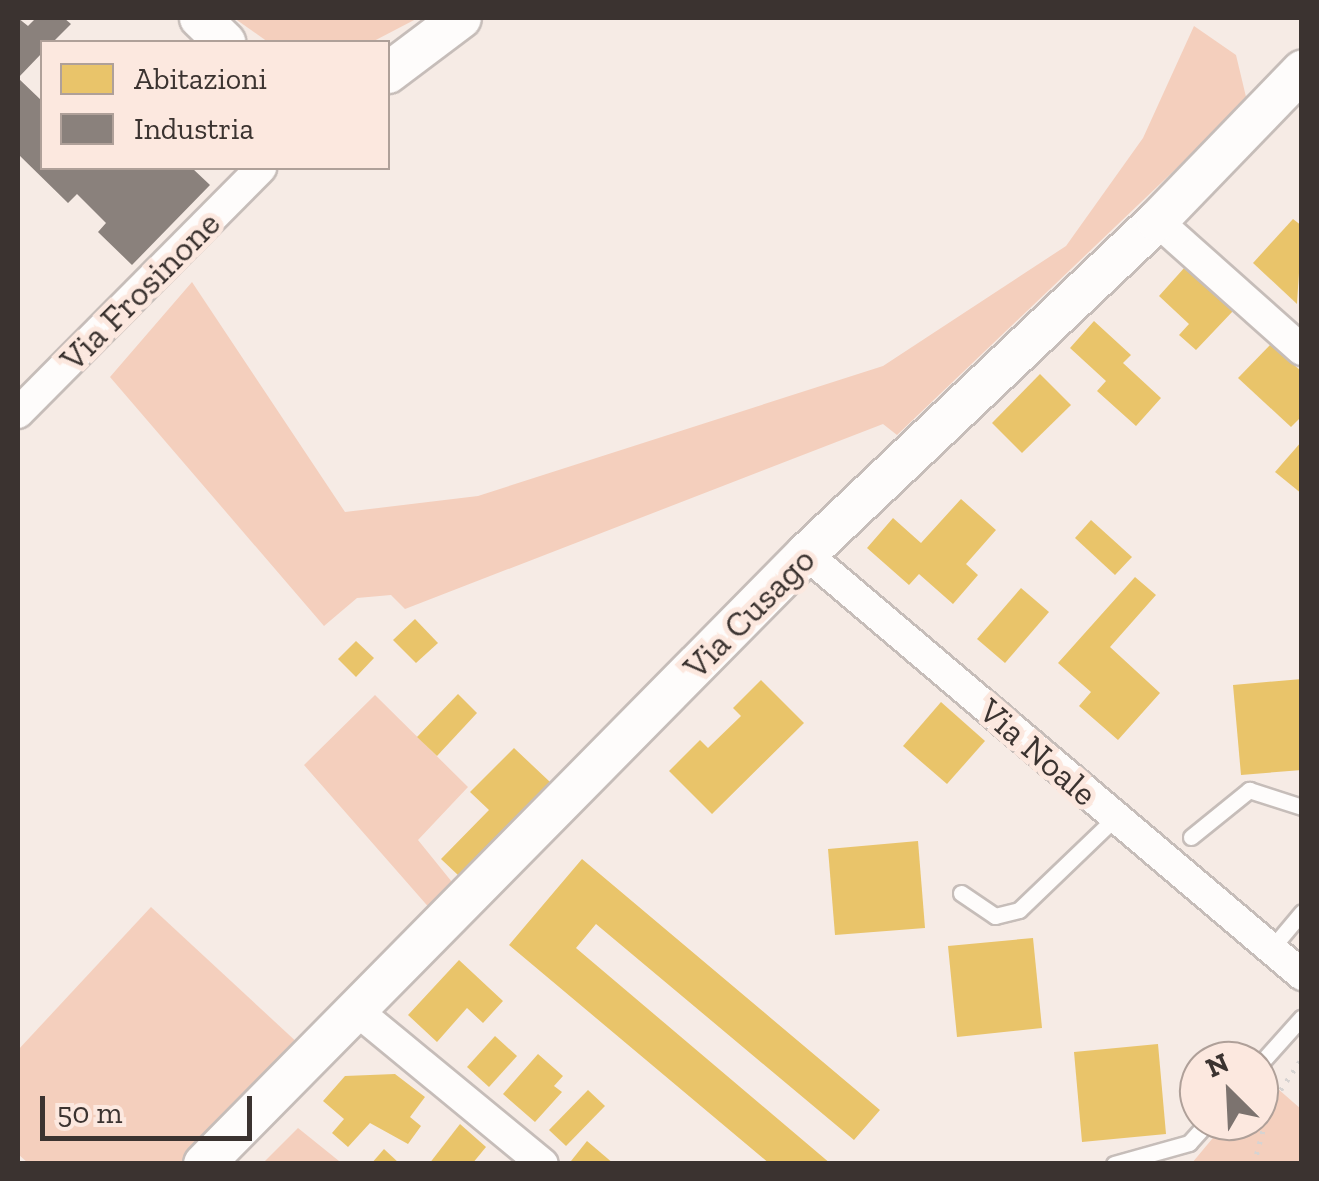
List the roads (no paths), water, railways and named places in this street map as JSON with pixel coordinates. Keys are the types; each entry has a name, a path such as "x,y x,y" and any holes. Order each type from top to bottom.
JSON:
{"street":[{"path":"200,18 224,40"},
{"path":"390,72 462,18"},
{"name":"Via Cusago","path":"204,1164 806,554 1158,221 1302,71"},
{"name":"Via Frosinone","path":"21,403 258,170"},
{"path":"1158,221 1302,350"},
{"name":"Via Noale","path":"806,554 1302,975"},
{"path":"356,1010 543,1164"}],"lane":[{"path":"1191,836 1249,790 1302,808"},
{"path":"960,894 995,916 1019,910 1115,818"},
{"path":"1271,949 1302,912"},
{"path":"1279,1043 1302,1017"},
{"path":"1114,1164 1192,1141"}]}
